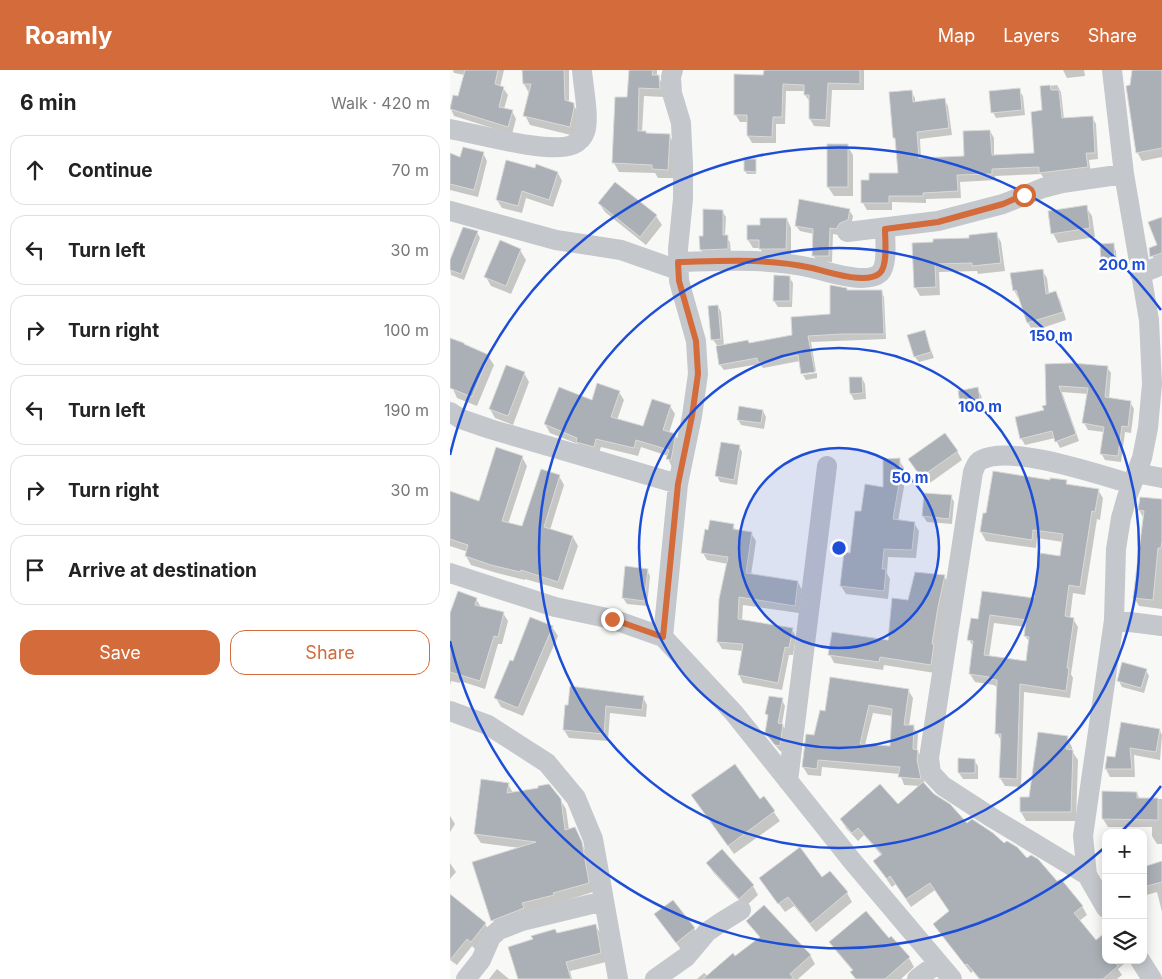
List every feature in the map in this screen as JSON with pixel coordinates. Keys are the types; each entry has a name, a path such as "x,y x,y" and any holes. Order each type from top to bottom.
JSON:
{"street":[{"path":"450,129 529,145 555,147 571,145 581,140 586,131 588,116 582,70"},
{"path":"663,637 678,484 692,416 698,374 696,341 679,281 678,249 683,199 683,165 680,123 672,93 671,77 673,70"},
{"path":"1102,901 1087,875 1083,836 1114,620 1116,549 1121,518 1142,458 1148,428 1156,334 1149,320 1140,274 1124,174 1112,70"},
{"path":"847,232 938,222 1003,204 1043,188 1062,183 1124,174"},
{"path":"450,211 533,234 622,250 678,266 748,260 780,262 838,275 862,278 875,276 880,273 884,266 885,229"},
{"path":"1140,274 1162,265"},
{"path":"450,412 461,419 490,429 678,484"},
{"path":"1087,875 943,786 931,773 929,758 973,472 976,464 981,460 994,456 1015,456 1058,462 1134,479 1162,478"},
{"path":"788,781 827,466"},
{"path":"450,573 555,607 612,619 663,637 734,712 788,781 952,979"},
{"path":"1114,620 1162,626"},
{"path":"450,711 488,725 547,763 576,798 593,839 618,979"},
{"path":"466,979 482,960 491,937 499,930 522,921 604,901"},
{"path":"655,979 686,957 707,932 741,910"},
{"path":"917,979 938,963"},
{"path":"1143,964 1152,979"}],"building":[{"path":"465,70 498,70 495,84 504,87 499,107 513,110 508,127 450,109 453,95 458,96"},
{"path":"522,70 564,70 565,100 574,103 570,127 523,116 531,84 523,84"},
{"path":"629,70 653,70 652,75 659,75 660,89 639,88 638,131 670,134 668,170 652,169 652,165 612,163 615,97 627,97"},
{"path":"764,70 860,70 860,84 828,83 826,120 809,119 809,95 804,95 804,85 783,84 782,117 773,117 772,137 747,136 747,115 734,115 734,74 763,75"},
{"path":"1132,70 1162,70 1162,148 1136,153 1126,86 1130,85"},
{"path":"1050,85 1051,90 1059,90 1062,118 1093,116 1095,153 1086,153 1088,167 1039,173 1039,167 992,169 992,174 957,175 958,191 923,193 923,196 889,196 889,203 861,203 861,180 869,180 869,173 898,173 889,92 912,90 913,102 945,98 949,128 917,132 919,158 964,156 963,131 990,130 992,155 1034,153 1031,112 1042,110 1040,86"},
{"path":"1020,88 1022,110 991,113 989,91"},
{"path":"827,144 848,144 848,187 827,187"},
{"path":"463,147 484,152 474,190 450,184 450,153 460,157"},
{"path":"744,159 756,159 756,172 744,171"},
{"path":"506,160 535,168 536,164 558,172 549,200 522,191 518,206 496,200"},
{"path":"615,182 657,215 640,237 598,203"},
{"path":"799,199 850,209 848,220 840,223 836,229 830,228 829,256 812,256 813,229 795,226"},
{"path":"1087,205 1090,228 1051,234 1048,211"},
{"path":"703,209 723,210 723,235 728,235 728,249 700,250 699,236 703,236"},
{"path":"1162,217 1162,253 1150,257 1149,248 1157,245 1148,222"},
{"path":"760,218 787,218 786,249 759,249 759,240 747,240 747,225 760,225"},
{"path":"463,227 478,231 461,274 450,270 450,260"},
{"path":"997,232 1001,263 972,266 972,263 935,264 936,287 914,288 912,243 933,242 933,239 969,238 969,235"},
{"path":"500,240 521,249 506,286 484,277"},
{"path":"1114,243 1115,264 1101,265 1100,244"},
{"path":"1043,269 1046,294 1056,291 1063,312 1027,323 1016,290 1013,291 1010,273"},
{"path":"774,275 790,276 790,301 773,301"},
{"path":"830,285 847,288 847,290 882,290 884,334 808,336 815,372 801,374 798,355 758,363 757,358 719,365 716,346 748,340 749,343 792,335 791,317 830,314"},
{"path":"718,305 721,339 711,340 708,306"},
{"path":"925,330 931,352 914,357 907,335"},
{"path":"450,338 489,355 472,397 450,388"},
{"path":"1072,363 1108,366 1105,397 1131,401 1128,427 1122,426 1118,456 1100,454 1104,427 1082,423 1088,388 1059,386 1076,434 1055,442 1052,431 1020,439 1015,417 1044,410 1042,406 1046,405 1045,364"},
{"path":"506,365 525,372 508,416 489,409"},
{"path":"849,377 862,377 863,393 850,394"},
{"path":"597,383 620,391 611,417 643,426 652,399 671,405 663,430 676,434 671,460 666,459 669,450 636,440 634,448 596,439 594,447 576,442 577,438 544,424 559,387 592,400"},
{"path":"978,387 980,399 960,403 958,391"},
{"path":"739,406 763,410 761,423 737,420"},
{"path":"945,433 958,451 921,477 908,459"},
{"path":"721,442 740,445 734,480 715,476"},
{"path":"496,447 523,456 502,521 522,526 541,469 560,475 544,527 573,536 558,582 521,570 520,572 491,565 465,556 468,545 450,539 450,491 479,501"},
{"path":"900,458 900,478 893,519 915,522 912,550 884,549 882,569 886,569 884,591 840,586 844,552 850,553 855,511 861,511 865,484 883,487 883,459"},
{"path":"993,471 1050,480 1050,478 1067,480 1066,484 1099,489 1095,512 1092,511 1080,587 1069,585 1065,616 1074,618 1067,668 1069,668 1066,691 1020,684 1017,779 999,778 1001,734 995,734 997,680 969,674 973,641 967,640 971,618 978,619 982,591 1034,598 1040,553 1060,556 1063,534 1033,530 1032,540 980,532 983,513 986,513","holes":["990,615 1026,620 1024,636 1029,637 1026,661 984,655"]},
{"path":"924,493 952,495 949,519 922,516"},
{"path":"1140,497 1162,499 1162,541 1161,548 1158,548 1153,600 1133,598 1144,511 1138,510"},
{"path":"710,520 734,524 733,529 752,532 746,573 798,581 795,606 739,597 738,619 793,628 789,648 785,647 778,683 738,675 743,644 717,642 719,599 728,557 701,553 705,529 708,530"},
{"path":"625,566 648,569 644,601 622,598"},
{"path":"915,572 945,575 932,644 934,644 931,665 880,657 879,662 828,655 832,632 888,640 892,598 908,600"},
{"path":"458,591 477,598 475,605 504,612 498,637 494,636 480,681 450,672 450,613"},
{"path":"530,617 553,626 518,708 494,698 510,660 513,661"},
{"path":"1122,662 1147,669 1141,688 1117,681"},
{"path":"830,677 909,689 904,725 914,725 913,749 918,750 917,760 921,779 898,777 900,767 818,760 817,769 802,767 806,734 814,735 820,710 825,711","holes":["869,705 892,709 890,746 860,744"]},
{"path":"570,686 644,696 642,710 606,706 604,734 563,730 565,705 568,705"},
{"path":"769,696 783,698 778,723 783,724 780,746 775,745 765,733 768,715 765,714"},
{"path":"1121,722 1160,729 1156,752 1130,748 1132,769 1105,769 1107,756 1115,757"},
{"path":"1038,732 1068,736 1066,749 1073,750 1071,812 1020,812 1020,797 1029,797"},
{"path":"958,758 975,759 975,773 958,773"},
{"path":"735,764 760,799 764,796 775,811 728,846 691,795"},
{"path":"481,779 509,783 507,793 538,788 538,786 549,784 561,799 565,830 575,827 582,842 589,883 522,903 524,908 491,921 472,862 536,842 474,834"},
{"path":"923,782 934,794 950,804 967,823 972,819 1004,843 1007,841 1017,847 1027,858 1031,855 1038,859 1057,881 1061,879 1083,906 1074,913 1096,940 1102,935 1102,964 1116,964 1118,966 1103,979 980,979 967,964 965,965 933,924 949,911 930,883 906,899 890,876 887,879 873,861 882,854 858,828 852,833 840,819 880,784 898,804"},
{"path":"1102,791 1137,792 1137,798 1158,798 1158,820 1102,819"},
{"path":"800,847 822,877 830,871 848,892 810,924 788,897 778,904 759,878"},
{"path":"722,849 754,885 739,899 706,863"},
{"path":"1162,861 1162,882 1147,886 1147,866"},
{"path":"450,894 486,923 471,942 467,939 450,960"},
{"path":"673,900 695,928 676,943 654,914"},
{"path":"764,905 811,955 790,974 794,979 703,979 733,953 735,956 760,937 746,921"},
{"path":"866,911 889,938 891,936 910,957 885,979 856,979 850,972 853,970 829,942"},
{"path":"596,924 601,953 566,962 571,979 518,979 508,947 533,939 531,936 555,929 557,933"}],"route":[{"path":"612,619 663,637 678,484 692,416 698,374 696,341 679,281 678,262 748,260 780,262 838,275 862,278 875,276 880,273 884,266 885,229 938,222 1003,204 1024,195"}]}
